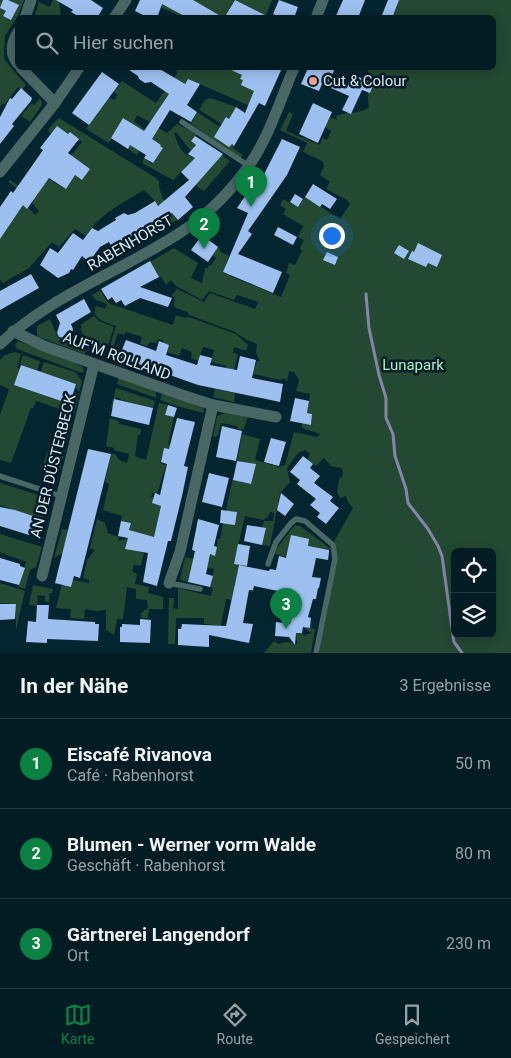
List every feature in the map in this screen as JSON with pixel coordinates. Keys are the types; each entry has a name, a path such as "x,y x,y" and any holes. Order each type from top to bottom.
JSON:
{"street":[{"path":"26,15 31,0"},
{"path":"116,15 126,0"},
{"path":"317,15 323,0"},
{"path":"15,38 12,51 15,60"},
{"path":"23,70 55,103"},
{"path":"0,172 79,70"},
{"name":"RABENHORST","path":"0,344 34,315 190,226 214,205 249,166 264,140 293,70"},
{"name":"AUF'M ROLLAND","path":"13,331 36,343 182,396 276,418"},
{"name":"AN DER DÜSTERBECK","path":"42,576 94,364"},
{"path":"170,583 180,552 213,404"}],"lane":[{"path":"182,122 249,166"},
{"path":"0,476 62,496"},
{"path":"268,564 276,542 290,523 296,519 305,521 333,545 335,560 316,653"},
{"path":"170,583 200,589"}],"green space":[{"path":"0,0 24,0 18,15 15,15 15,21 5,36 4,59 26,85 22,90 18,87 5,104 3,103 0,106"},
{"path":"53,0 59,0 61,15 35,15 39,2 50,7"},
{"path":"145,0 234,0 226,15 178,15"},
{"path":"235,0 272,0 266,15"},
{"name":"Lunapark","path":"395,0 511,0 511,653 318,653 333,572 333,543 353,508 346,496 340,498 337,493 339,479 342,477 343,471 341,468 331,466 324,458 316,466 307,460 310,454 305,450 298,453 287,468 290,482 280,493 270,546 262,545 266,530 262,527 264,521 273,521 274,513 270,512 267,518 263,520 245,516 234,563 239,564 234,586 253,590 253,592 234,588 231,600 226,599 221,626 204,624 204,618 176,618 175,644 168,644 169,598 174,598 173,608 178,609 178,588 211,596 213,588 210,587 214,569 207,568 188,582 180,580 185,557 204,562 206,553 215,555 233,477 240,479 240,482 251,484 253,474 250,463 237,461 242,434 260,439 255,460 279,467 285,465 294,432 317,437 320,434 302,428 302,423 311,425 312,414 307,413 310,394 296,391 299,380 294,372 289,371 287,382 284,378 281,380 253,374 257,361 260,361 256,353 257,344 235,332 189,315 187,312 174,307 175,297 171,296 177,289 204,302 210,293 255,309 258,302 237,295 234,300 209,291 202,300 176,286 171,280 166,285 150,262 174,248 198,263 191,278 202,283 205,268 208,268 209,265 211,266 216,258 212,255 218,247 221,252 229,256 223,273 281,297 290,275 286,273 289,263 295,265 302,251 300,248 304,240 298,237 303,226 283,214 286,209 280,205 283,199 298,207 305,197 340,219 350,204 347,200 326,189 330,182 320,175 324,166 322,161 303,152 307,143 280,130 289,112 293,114 286,131 320,145 322,138 327,140 331,131 325,127 330,117 337,120 336,116 362,111 369,107 367,70 496,70 496,15 394,15 390,7"},
{"path":"175,70 247,70 242,74 244,80 255,90 250,106 188,79 170,110 161,106 150,122 137,115 134,121 149,133 155,126 167,133 177,124 197,134 191,141 196,145 191,151 176,132 174,133 183,152 195,158 173,180 142,163 144,158 152,164 162,149 147,137 137,155 128,149 131,123 124,118 109,143 86,129 109,97 114,100 118,95 113,91 122,81 156,103 178,72"},
{"path":"211,98 236,107 229,119 226,118 222,124 199,110 205,100"},
{"path":"39,99 42,101 42,105 30,122 21,116 31,104 34,105"},
{"path":"197,112 220,127 217,132 219,136 243,155 240,158 191,124"},
{"path":"59,118 156,178 159,181 160,191 165,202 178,220 158,229 155,223 164,217 155,201 144,190 105,215 91,228 86,236 75,229 59,247 52,242 29,268 3,283 0,280 0,238 24,203 35,215 39,211 32,203 34,200 8,182 10,180 36,197 40,187 48,179 66,189 73,178 72,173 82,180 90,169 69,158 82,142 70,132 68,134 57,126 51,134 48,131"},
{"path":"222,155 230,161 204,191 195,185"},
{"path":"100,290 108,303 173,325 176,315 185,318 189,317 236,334 248,345 246,351 234,347 233,353 238,354 234,370 211,362 214,350 203,347 198,361 191,358 192,352 182,348 179,356 166,352 169,345 163,343 164,341 158,339 156,343 150,342 147,346 140,344 142,337 126,332 124,335 118,333 113,348 109,349 116,326 100,319 95,314 96,306 105,309 107,304 96,300 92,295"},
{"path":"94,316 99,321 114,327 107,348 94,343 91,349 91,344 80,329 82,327 80,325"},
{"path":"50,319 58,338 64,340 70,336 72,339 78,335 82,339 86,348 85,354 39,337 37,326"},
{"path":"18,341 72,361 83,367 84,371 82,373 17,349 15,345"},
{"path":"15,352 21,354 17,367 20,369 14,385 70,404 79,396 74,414 36,401 33,408 31,408 11,463 0,460 0,415 9,389 0,385 0,360 5,355"},
{"path":"23,355 40,361 37,371 20,364"},
{"path":"44,362 75,372 82,381 79,392 75,387 76,384 40,372"},
{"path":"119,377 156,392 156,398 117,384"},
{"path":"116,388 155,401 153,408 116,397 113,408 111,407"},
{"path":"215,389 235,393 234,402 213,397"},
{"path":"162,394 200,406 204,409 204,413 160,400"},
{"path":"159,403 168,405 165,415 174,417 168,444 170,445 169,449 164,448 160,463 166,465 157,494 152,493 151,497 154,498 152,503 161,506 156,539 141,534 137,551 144,553 141,566 134,565 132,571 137,574 135,584 149,587 148,593 163,597 163,609 149,609 148,618 141,618 141,613 148,608 147,600 136,599 136,589 127,587 123,619 117,619 114,635 106,630 106,610 85,609 84,619 70,618 71,609 56,608 62,584 71,587 73,580 89,583 89,580 83,578 87,560 95,550 90,548 97,519 105,523 108,533 119,537 118,541 128,538 131,523 121,521 122,516 103,510 109,484 105,482 111,454 115,454 119,460 127,463 129,454 106,446 110,418 119,421 119,424 141,429 140,435 138,435 135,456 146,460"},
{"path":"226,413 248,417 243,430 238,429 237,426 221,423 218,435 216,437 213,436 217,416"},
{"path":"59,417 71,423 60,470 43,465"},
{"path":"0,483 47,498 43,520 0,505"},
{"path":"295,525 300,526 331,549 321,549 291,557 275,554 276,549"},
{"path":"62,529 69,530 64,552 54,558"},
{"path":"0,534 42,547 36,567 30,570 25,589 18,587 26,562 0,552"},
{"path":"0,583 25,591 16,630 16,604 0,603"},
{"path":"33,585 53,589 52,593 50,593 49,602 45,602 45,596 38,595 37,606 29,605"},
{"path":"303,626 315,629 311,653 264,653 274,641 278,644 286,642 297,644 296,633 302,633 305,636 312,634"}],"building":[{"path":"3,0 19,5 11,20 3,16 6,11 0,8"},
{"path":"56,0 91,0 103,8 99,15 76,15 71,12 73,10"},
{"path":"140,0 193,0 219,15 182,15 162,4 158,15 143,15 135,11"},
{"path":"235,0 265,15 226,15"},
{"path":"279,0 298,7 295,15 273,14"},
{"path":"343,0 365,0 359,15 336,15"},
{"path":"388,0 399,0 393,15 382,15"},
{"path":"129,70 161,70 185,84 188,79 200,84 187,105 197,112 191,122 170,110 152,139 163,148 153,163 144,158 146,155 130,145 128,149 111,138 123,118 144,131 169,94 151,82 145,83"},
{"path":"231,70 281,70 265,106 259,103 234,146 232,144 229,147 214,137 226,117 229,119 236,107 245,113 254,91 241,85 243,80 240,79 242,75"},
{"path":"307,70 334,70 331,78 348,85 351,74 374,83 370,93 362,90 351,114 342,110 349,96 322,84 319,91 301,84"},
{"path":"102,72 119,84 89,125 72,113"},
{"path":"21,88 32,98 31,101 12,124 14,126 0,144 0,117 10,98 12,99"},
{"path":"313,103 332,112 318,143 299,134"},
{"path":"57,126 79,139 68,153 90,169 82,180 75,175 66,189 49,178 27,209 23,205 0,239 0,207 11,191 13,193 43,150 40,148"},
{"path":"195,136 223,154 185,197 193,207 178,220 172,213 124,241 128,249 116,255 109,242 100,247 89,262 82,256 73,270 71,269 69,273 58,278 40,265 50,248 58,253 73,233 83,240 92,228 98,231 124,213 128,215 135,213 155,201 158,206 189,180 181,172 195,158 188,154 196,145 191,141"},
{"path":"282,139 300,147 287,175 248,231 252,234 238,254 282,272 273,293 223,272 248,213 237,208 259,176 262,178"},
{"path":"313,184 337,199 330,209 322,204 320,207 305,197"},
{"path":"295,194 303,199 298,207 290,202"},
{"path":"278,227 297,237 293,245 274,235"},
{"path":"202,235 218,247 208,262 191,250"},
{"path":"418,243 442,255 437,267 428,263 426,267 408,259"},
{"path":"399,245 409,251 404,259 394,253"},
{"path":"327,252 338,257 335,265 323,260"},
{"path":"150,261 159,277 140,287 172,298 168,307 140,298 125,306 121,300 116,303 112,297 108,300 101,289"},
{"path":"31,274 39,288 0,310 0,291"},
{"path":"84,299 91,312 71,324 72,334 64,338 59,337 57,333 60,323 56,315"},
{"path":"126,340 156,351 159,341 169,345 166,355 197,365 200,355 212,358 210,365 237,370 240,356 256,360 252,378 283,384 280,402 198,385 119,357"},
{"path":"94,344 107,348 104,356 91,352"},
{"path":"21,365 76,384 70,404 14,385"},
{"path":"295,398 309,401 307,413 312,414 311,425 290,421"},
{"path":"114,399 153,408 149,425 111,416"},
{"path":"168,405 177,408 174,417 165,415"},
{"path":"177,418 195,422 184,466 188,467 182,496 157,586 143,582 148,553 125,549 128,538 118,536 121,521 131,523 129,530 154,537 161,506 152,503 155,493 160,495 167,464 161,462 164,448 169,449"},
{"path":"222,426 242,431 236,461 216,457"},
{"path":"271,438 286,442 279,466 264,462"},
{"path":"88,449 111,454 80,578 74,576 71,587 55,583"},
{"path":"303,456 313,464 310,468 320,476 314,483 333,497 330,501 339,508 326,524 317,517 320,513 310,505 316,499 297,484 300,480 290,472"},
{"path":"237,461 256,464 251,484 233,480"},
{"path":"209,473 229,478 222,507 202,502"},
{"path":"281,493 294,504 285,516 277,510"},
{"path":"0,507 15,510 40,520 34,535 0,526"},
{"path":"221,510 237,512 235,525 220,523"},
{"path":"198,519 219,525 214,546 217,547 215,556 210,554 206,574 213,576 210,587 188,582 195,551 192,550"},
{"path":"247,525 266,528 262,545 244,541"},
{"path":"291,535 309,539 308,546 329,550 328,560 316,558 312,577 321,578 316,599 313,599 308,617 311,618 310,628 303,627 302,633 296,633 295,645 289,637 275,636 276,622 290,624 295,602 290,601 292,594 254,586 253,590 249,590 243,623 253,624 249,643 209,635 209,647 178,645 178,629 181,629 182,624 226,626 239,565 269,571 270,569 276,570 279,556 286,558"},
{"path":"238,544 250,546 247,566 234,564"},
{"path":"0,558 20,564 20,566 25,568 19,585 0,580"},
{"path":"0,604 16,604 15,619 0,620"},
{"path":"37,605 49,605 48,619 95,622 95,624 99,624 98,641 47,639 47,643 26,642 28,621 36,622"},
{"path":"140,619 151,620 150,643 120,642 120,627 122,627 122,624 140,625"}],"waterway":[{"path":"366,294 369,328 386,398 386,418 393,434 395,456 406,489 408,503 428,529 442,556 454,642 462,653"}],"place":[{"name":"Cut & Colour","path":"313,81"},
{"name":"Eiscafé Rivanova","path":"251,207"},
{"name":"Blumen - Werner vorm Walde","path":"204,249"},
{"name":"Gärtnerei Langendorf","path":"286,629"}]}
